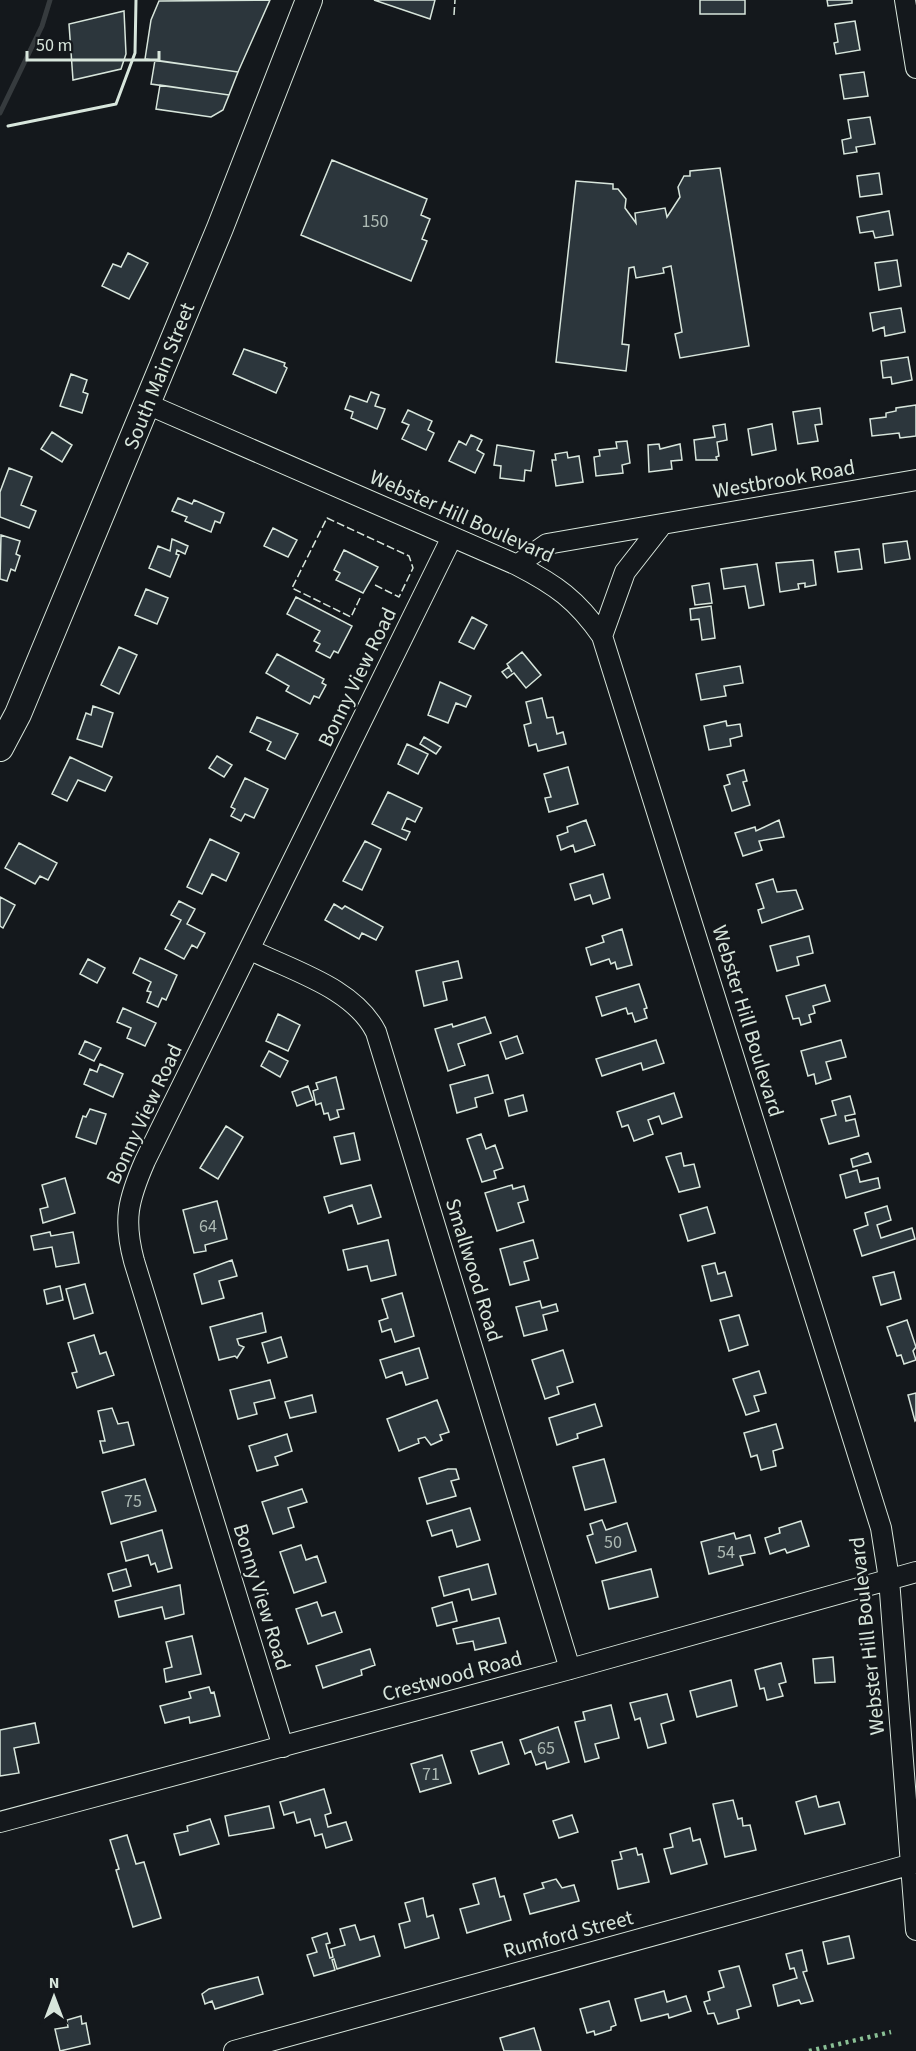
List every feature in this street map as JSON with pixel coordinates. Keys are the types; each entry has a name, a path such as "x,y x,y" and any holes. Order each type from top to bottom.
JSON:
{"main road":[{"name":"South Main Street","path":"0,748 18,714 147,404 309,0"}],"street":[{"path":"905,0 916,68"},
{"name":"Webster Hill Boulevard","path":"147,404 517,565 552,583 570,596 602,636 881,1528 890,1579 914,1864 916,1930"},
{"name":"Westbrook Road","path":"517,565 547,544 916,480"},
{"path":"602,636 625,572 661,526"},
{"name":"Bonny View Road","path":"283,1747 134,1262 127,1223 128,1203 141,1171 452,537"},
{"name":"Smallwood Road","path":"250,950 347,997 366,1015 376,1032 570,1670"},
{"name":"Crestwood Road","path":"0,1822 570,1670 916,1572"},
{"name":"Rumford Street","path":"234,2051 914,1864"}],"building":[{"path":"270,0 238,72 145,59 151,20 159,1"},
{"path":"374,0 435,0 430,19"},
{"path":"700,0 745,0 745,14 700,14"},
{"path":"827,0 852,0 852,3 828,6"},
{"path":"124,11 126,54 121,69 73,80 69,24"},
{"path":"855,21 860,50 836,54 834,43 838,42 835,24"},
{"path":"155,60 238,72 229,95 151,84"},
{"path":"864,72 868,96 844,99 840,75"},
{"path":"160,85 229,95 223,110 211,117 156,109"},
{"path":"870,117 875,144 856,147 857,152 844,154 842,140 851,138 848,120"},
{"path":"332,160 427,199 421,215 430,219 422,239 427,241 411,281 301,235"},
{"path":"720,168 749,346 680,358 675,334 682,332 671,266 663,268 664,273 636,278 634,267 629,268 622,344 629,345 626,371 556,362 576,181 613,184 613,189 618,189 626,199 625,208 636,223 635,213 665,208 667,217 680,197 678,187 684,176 690,176 690,171"},
{"path":"879,173 882,194 860,197 857,176"},
{"path":"889,211 893,235 875,238 873,231 860,233 857,217"},
{"path":"128,253 148,263 129,299 102,286 113,264 121,267"},
{"path":"897,260 901,286 879,290 875,263"},
{"path":"901,308 905,332 885,336 884,327 873,331 870,313"},
{"path":"244,349 285,363 284,366 287,368 276,393 233,374"},
{"path":"908,357 912,380 892,384 891,377 883,378 881,361"},
{"path":"71,374 87,380 83,392 88,394 82,413 60,406"},
{"path":"371,392 379,395 375,406 385,409 377,429 351,418 353,412 345,409 350,396 367,402"},
{"path":"916,405 916,436 900,438 899,433 872,436 870,419 886,417 886,413 896,411 896,408"},
{"path":"820,408 822,424 815,425 818,441 798,444 793,412"},
{"path":"408,410 432,421 428,430 434,433 426,450 402,439 409,425 402,422"},
{"path":"725,424 727,440 717,442 719,456 716,457 717,460 696,460 694,440 715,437 713,426"},
{"path":"772,424 776,450 752,455 748,429"},
{"path":"52,432 72,445 62,462 41,449"},
{"path":"471,435 482,440 477,450 484,454 475,473 449,461 459,441 466,445"},
{"path":"627,441 630,463 622,465 623,473 596,476 594,457 600,456 599,450 617,448 616,442"},
{"path":"659,444 660,449 680,444 682,460 671,461 672,469 649,472 648,445"},
{"path":"497,445 534,451 531,471 525,470 524,481 500,478 501,466 494,465"},
{"path":"567,452 568,458 579,456 583,482 556,486 552,460 556,460 555,454"},
{"path":"9,468 32,477 21,505 36,511 29,528 0,517 0,492"},
{"path":"178,498 192,504 194,500 224,513 220,523 215,521 211,532 185,521 187,517 172,511"},
{"path":"273,528 297,540 288,557 264,546"},
{"path":"1,535 20,541 16,554 20,556 15,571 11,569 7,581 0,579"},
{"path":"172,539 188,546 185,554 177,550 176,554 179,555 170,577 149,568 158,546 170,551"},
{"path":"907,541 910,559 885,563 883,544"},
{"path":"859,549 862,569 838,572 835,552"},
{"path":"344,550 378,567 363,593 336,580 340,573 334,570"},
{"path":"813,560 816,585 805,587 805,583 798,584 799,589 780,592 776,563"},
{"path":"757,564 764,605 749,608 745,586 724,589 721,569"},
{"path":"709,583 712,603 695,605 692,586"},
{"path":"146,589 168,598 157,624 135,615"},
{"path":"296,597 352,626 338,653 334,651 330,658 316,651 320,644 314,641 320,631 287,614"},
{"path":"711,606 715,638 702,640 699,619 691,620 690,609"},
{"path":"472,617 487,625 474,649 459,642"},
{"path":"119,647 137,655 119,694 101,685"},
{"path":"522,652 541,675 526,688 514,673 507,678 502,672 509,667 507,664"},
{"path":"277,654 324,679 322,683 326,685 319,698 314,696 310,704 286,691 289,686 266,673"},
{"path":"740,666 743,683 724,686 726,696 701,700 696,674"},
{"path":"440,682 471,696 466,707 456,703 448,723 428,715"},
{"path":"542,698 547,718 553,717 557,734 563,732 566,744 538,751 536,744 529,746 524,725 531,723 526,702"},
{"path":"93,706 113,713 102,747 77,739 86,713 91,715"},
{"path":"257,717 298,734 285,759 267,750 271,742 250,732"},
{"path":"726,721 727,726 740,724 742,736 730,739 731,746 709,750 704,726"},
{"path":"424,737 441,747 436,754 420,744"},
{"path":"407,744 428,754 418,774 398,764"},
{"path":"217,756 232,765 224,777 209,768"},
{"path":"70,757 112,777 105,791 78,780 67,801 52,794"},
{"path":"568,767 578,804 549,812 545,798 551,797 544,774"},
{"path":"744,770 747,781 743,782 750,805 732,811 724,786 730,784 727,775"},
{"path":"245,778 268,789 254,818 245,814 241,821 231,816 235,809 231,807"},
{"path":"388,792 422,808 415,822 407,818 402,829 410,832 406,840 372,824"},
{"path":"586,820 595,845 575,852 573,845 561,850 557,836 568,832 567,827"},
{"path":"779,820 784,837 759,841 762,850 743,856 735,833 755,827 756,831"},
{"path":"210,839 239,853 226,881 212,874 202,894 187,887"},
{"path":"365,841 381,849 362,890 343,881"},
{"path":"19,843 57,863 48,880 40,876 35,884 5,868"},
{"path":"603,874 610,898 593,904 590,895 575,900 570,884"},
{"path":"773,879 777,892 796,890 803,909 762,923 758,910 764,908 756,884"},
{"path":"0,897 15,905 3,928 0,926"},
{"path":"179,901 195,909 187,924 205,933 197,948 192,945 184,959 165,949 181,920 171,915"},
{"path":"334,904 342,909 345,906 383,927 376,940 362,933 359,939 325,920"},
{"path":"622,929 632,965 617,969 615,962 611,964 609,959 591,965 586,948 604,942 602,936"},
{"path":"809,936 813,953 797,957 799,965 777,971 770,946"},
{"path":"140,958 177,975 166,1000 162,998 158,1007 147,1002 151,992 147,991 151,982 133,973"},
{"path":"88,959 105,968 97,983 80,974"},
{"path":"458,961 462,978 443,982 447,1000 424,1006 416,971"},
{"path":"639,984 647,1008 644,1009 647,1018 635,1022 632,1013 628,1014 626,1008 602,1016 596,997"},
{"path":"825,985 830,1001 813,1006 815,1013 809,1015 811,1022 801,1025 799,1018 793,1019 786,996"},
{"path":"123,1008 156,1023 145,1046 127,1038 131,1028 117,1022"},
{"path":"278,1014 300,1025 288,1051 266,1041"},
{"path":"485,1017 491,1033 458,1044 465,1065 448,1071 435,1029 452,1024 453,1027"},
{"path":"517,1036 523,1053 506,1059 500,1042"},
{"path":"656,1040 664,1063 643,1070 641,1063 602,1076 596,1059"},
{"path":"841,1040 846,1057 826,1062 831,1079 816,1084 814,1074 808,1076 801,1051"},
{"path":"85,1041 101,1048 94,1061 79,1054"},
{"path":"269,1051 288,1061 280,1077 261,1066"},
{"path":"100,1064 123,1074 113,1097 84,1084 90,1069 97,1072"},
{"path":"488,1075 493,1093 475,1098 477,1107 457,1113 450,1085"},
{"path":"336,1077 344,1109 337,1110 339,1117 330,1120 328,1113 324,1114 321,1103 316,1105 313,1091 318,1089 316,1083"},
{"path":"308,1086 313,1100 297,1106 292,1092"},
{"path":"674,1093 682,1117 662,1124 659,1116 648,1120 653,1134 634,1141 628,1125 622,1127 617,1112"},
{"path":"523,1095 527,1111 509,1116 505,1100"},
{"path":"850,1096 855,1114 845,1116 846,1121 855,1119 859,1136 829,1144 821,1119 836,1115 832,1101"},
{"path":"90,1109 106,1114 96,1144 76,1137 83,1116 86,1117"},
{"path":"226,1126 243,1137 218,1179 200,1168"},
{"path":"354,1133 360,1160 341,1164 334,1137"},
{"path":"481,1134 486,1149 495,1145 503,1168 494,1171 496,1178 482,1182 467,1139"},
{"path":"681,1153 684,1166 694,1164 700,1187 679,1192 666,1157"},
{"path":"868,1153 871,1162 853,1167 851,1159"},
{"path":"857,1170 860,1182 878,1178 880,1188 846,1198 840,1175"},
{"path":"65,1178 75,1213 43,1223 40,1209 48,1207 42,1185"},
{"path":"371,1185 381,1217 358,1224 352,1205 329,1213 324,1197"},
{"path":"512,1185 513,1189 524,1186 528,1200 518,1203 524,1222 497,1231 485,1193"},
{"path":"217,1201 227,1239 205,1245 206,1251 194,1253 183,1210"},
{"path":"887,1206 891,1220 877,1225 881,1238 912,1228 915,1239 862,1256 854,1230 868,1225 865,1213"},
{"path":"707,1207 715,1233 688,1241 680,1215"},
{"path":"50,1232 51,1236 73,1232 79,1263 56,1267 52,1247 34,1250 31,1236"},
{"path":"388,1240 396,1275 371,1281 367,1266 348,1270 343,1250"},
{"path":"533,1240 538,1258 524,1262 529,1280 510,1285 500,1249"},
{"path":"232,1260 237,1276 219,1281 224,1298 202,1304 194,1274"},
{"path":"715,1263 718,1274 725,1272 732,1296 711,1301 702,1266"},
{"path":"894,1272 901,1299 881,1305 873,1277"},
{"path":"85,1284 93,1313 74,1319 66,1289"},
{"path":"60,1286 63,1300 47,1304 44,1290"},
{"path":"402,1293 414,1336 395,1342 391,1329 382,1332 379,1321 388,1318 382,1299"},
{"path":"540,1301 542,1308 556,1304 558,1311 543,1315 547,1330 524,1336 516,1307"},
{"path":"262,1313 266,1332 237,1339 239,1345 244,1347 237,1358 235,1356 219,1360 210,1327"},
{"path":"739,1315 748,1345 729,1351 720,1320"},
{"path":"907,1320 916,1347 913,1351 916,1360 904,1364 901,1355 897,1356 887,1327"},
{"path":"94,1335 100,1354 106,1352 114,1375 77,1388 72,1373 77,1372 68,1343"},
{"path":"281,1337 287,1357 268,1363 262,1343"},
{"path":"419,1348 428,1378 406,1385 402,1372 386,1378 380,1360"},
{"path":"563,1350 573,1382 557,1387 559,1394 545,1399 532,1360"},
{"path":"759,1371 766,1393 754,1396 759,1411 746,1415 733,1379"},
{"path":"270,1380 275,1398 254,1403 257,1414 238,1419 230,1390"},
{"path":"916,1393 916,1420 915,1421 908,1395"},
{"path":"312,1395 316,1412 290,1418 285,1402"},
{"path":"437,1400 449,1432 440,1435 442,1440 431,1445 425,1437 418,1439 419,1443 399,1451 387,1419"},
{"path":"595,1404 602,1426 577,1434 578,1438 557,1445 549,1418"},
{"path":"112,1408 118,1424 128,1422 134,1445 103,1453 100,1441 105,1441 98,1411"},
{"path":"776,1424 783,1448 773,1451 776,1466 761,1470 757,1455 751,1457 744,1433"},
{"path":"287,1434 292,1451 275,1457 278,1465 257,1471 249,1446"},
{"path":"604,1459 616,1502 585,1510 573,1467"},
{"path":"448,1469 456,1469 459,1479 451,1481 456,1496 427,1504 419,1478"},
{"path":"145,1479 156,1511 111,1524 102,1492"},
{"path":"302,1489 307,1502 288,1508 294,1527 273,1534 262,1502"},
{"path":"470,1508 480,1540 457,1547 452,1530 432,1536 427,1521"},
{"path":"602,1520 606,1530 627,1523 636,1551 596,1563 587,1536 593,1534 590,1524"},
{"path":"801,1521 809,1546 787,1553 785,1549 770,1554 765,1538 780,1533 779,1528"},
{"path":"162,1530 172,1568 158,1572 155,1563 151,1565 148,1555 126,1561 121,1542"},
{"path":"734,1533 736,1539 750,1535 755,1553 740,1556 743,1565 709,1574 701,1542"},
{"path":"301,1545 306,1560 317,1556 326,1582 294,1593 280,1552"},
{"path":"488,1564 496,1594 472,1600 469,1589 444,1596 439,1577"},
{"path":"126,1569 131,1586 113,1591 108,1574"},
{"path":"651,1569 658,1597 609,1609 602,1581"},
{"path":"180,1585 184,1614 165,1619 162,1607 119,1617 115,1601"},
{"path":"317,1602 322,1616 335,1612 342,1632 308,1644 296,1609"},
{"path":"452,1602 457,1621 437,1626 432,1608"},
{"path":"499,1618 506,1643 475,1650 473,1641 457,1644 453,1629"},
{"path":"192,1636 201,1674 166,1682 164,1669 172,1667 166,1642"},
{"path":"370,1649 375,1665 361,1670 362,1675 323,1688 316,1666"},
{"path":"833,1657 835,1682 815,1683 813,1659"},
{"path":"781,1663 786,1682 779,1684 783,1696 767,1700 764,1688 760,1689 755,1670"},
{"path":"731,1680 737,1706 697,1717 690,1691"},
{"path":"209,1687 211,1693 214,1692 220,1716 190,1723 189,1717 165,1723 160,1706 191,1698 189,1692"},
{"path":"667,1694 674,1720 661,1724 666,1743 648,1748 640,1718 635,1720 630,1703"},
{"path":"611,1705 619,1738 595,1744 599,1758 585,1762 575,1722 585,1720 583,1712"},
{"path":"35,1723 39,1743 14,1748 19,1773 0,1776 0,1730"},
{"path":"558,1727 569,1762 547,1769 545,1762 536,1765 531,1751 525,1754 520,1740"},
{"path":"502,1742 509,1764 479,1774 471,1751"},
{"path":"442,1755 451,1783 420,1792 411,1764"},
{"path":"324,1789 331,1813 325,1815 328,1827 346,1822 352,1840 326,1848 322,1834 315,1836 310,1819 297,1823 294,1812 284,1815 280,1802"},
{"path":"816,1796 819,1807 839,1802 845,1824 805,1834 796,1802"},
{"path":"733,1800 738,1819 742,1818 743,1826 750,1825 756,1850 725,1857 713,1804"},
{"path":"269,1806 274,1828 229,1836 225,1816"},
{"path":"572,1815 578,1832 559,1838 553,1821"},
{"path":"210,1819 219,1844 180,1855 174,1834 188,1831 187,1826"},
{"path":"690,1828 693,1841 700,1839 707,1864 671,1874 664,1849 673,1847 670,1834"},
{"path":"127,1835 136,1864 144,1862 161,1918 133,1927 116,1870 119,1869 110,1840"},
{"path":"636,1848 638,1855 642,1854 649,1882 618,1889 612,1861 622,1859 620,1852"},
{"path":"495,1878 500,1897 504,1896 511,1920 467,1933 460,1909 479,1904 473,1884"},
{"path":"556,1879 562,1888 574,1885 579,1901 530,1914 524,1894 544,1888 542,1883"},
{"path":"423,1898 427,1917 433,1915 439,1938 405,1948 399,1924 410,1921 405,1903"},
{"path":"355,1925 360,1940 374,1936 380,1956 337,1969 334,1959 332,1960 335,1970 314,1976 307,1955 317,1952 312,1938 327,1933 330,1943 326,1944 330,1958 333,1957 331,1949 345,1945 340,1929"},
{"path":"849,1936 854,1958 828,1964 823,1942"},
{"path":"802,1950 807,1971 803,1972 813,2001 801,2004 799,2000 778,2006 773,1985 797,1978 794,1968 790,1969 786,1954"},
{"path":"739,1966 751,2006 737,2010 739,2018 718,2024 714,2013 708,2014 704,2002 710,2000 708,1992 724,1987 719,1971"},
{"path":"258,1977 263,1994 215,2009 212,2001 205,2004 202,1994 209,1989"},
{"path":"664,1991 667,2002 686,1996 691,2011 669,2018 668,2014 641,2021 635,1999"},
{"path":"609,2001 616,2025 611,2027 611,2030 595,2035 594,2031 587,2033 580,2009"},
{"path":"81,2016 82,2024 86,2023 90,2044 60,2051 55,2029 68,2027 67,2020"},
{"path":"534,2028 541,2051 504,2051 500,2038"}],"waterway":[{"path":"0,113 42,26 50,0"}],"hedge":[{"path":"809,2051 891,2032"}],"fence":[{"path":"454,15 455,0"},
{"path":"360,598 351,617 292,588 327,518 409,556 413,568 399,597 373,584"}],"wall":[{"path":"8,126 116,104 135,53 136,0"}]}
